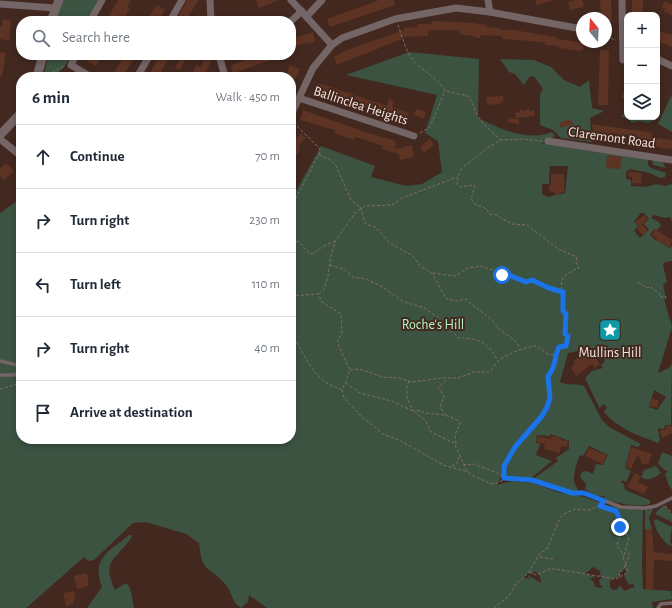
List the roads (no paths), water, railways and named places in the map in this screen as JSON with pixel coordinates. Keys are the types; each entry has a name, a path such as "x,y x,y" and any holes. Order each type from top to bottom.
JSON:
{"street":[{"path":"93,16 102,0"},
{"path":"173,16 182,0"},
{"path":"210,0 211,16"},
{"path":"292,0 332,45"},
{"path":"296,18 322,0"},
{"path":"488,0 490,12"},
{"path":"622,0 624,22"},
{"path":"0,4 57,4 53,16"},
{"name":"Ballinclea Heights","path":"296,104 313,68 332,45 342,38 395,19 456,8 490,12 576,29"},
{"path":"623,60 625,48"},
{"path":"39,72 42,60"},
{"path":"74,60 71,65 82,72"},
{"path":"140,72 147,60"},
{"path":"220,60 224,72"},
{"path":"660,60 672,66"},
{"name":"Ballinclea Heights","path":"299,98 414,136"},
{"path":"0,136 16,118"},
{"path":"0,139 16,152"},
{"name":"Claremont Road","path":"548,141 672,160"}],"lane":[{"path":"0,361 16,365"},
{"path":"0,375 16,374"},
{"path":"522,479 532,480 572,493 584,493 621,507 644,508 664,504 672,498"},
{"path":"658,608 662,604 672,603"}],"place":[{"name":"Mullins Hill","path":"610,330"}],"park label":[{"name":"Roche's Hill","path":"433,324"}]}
